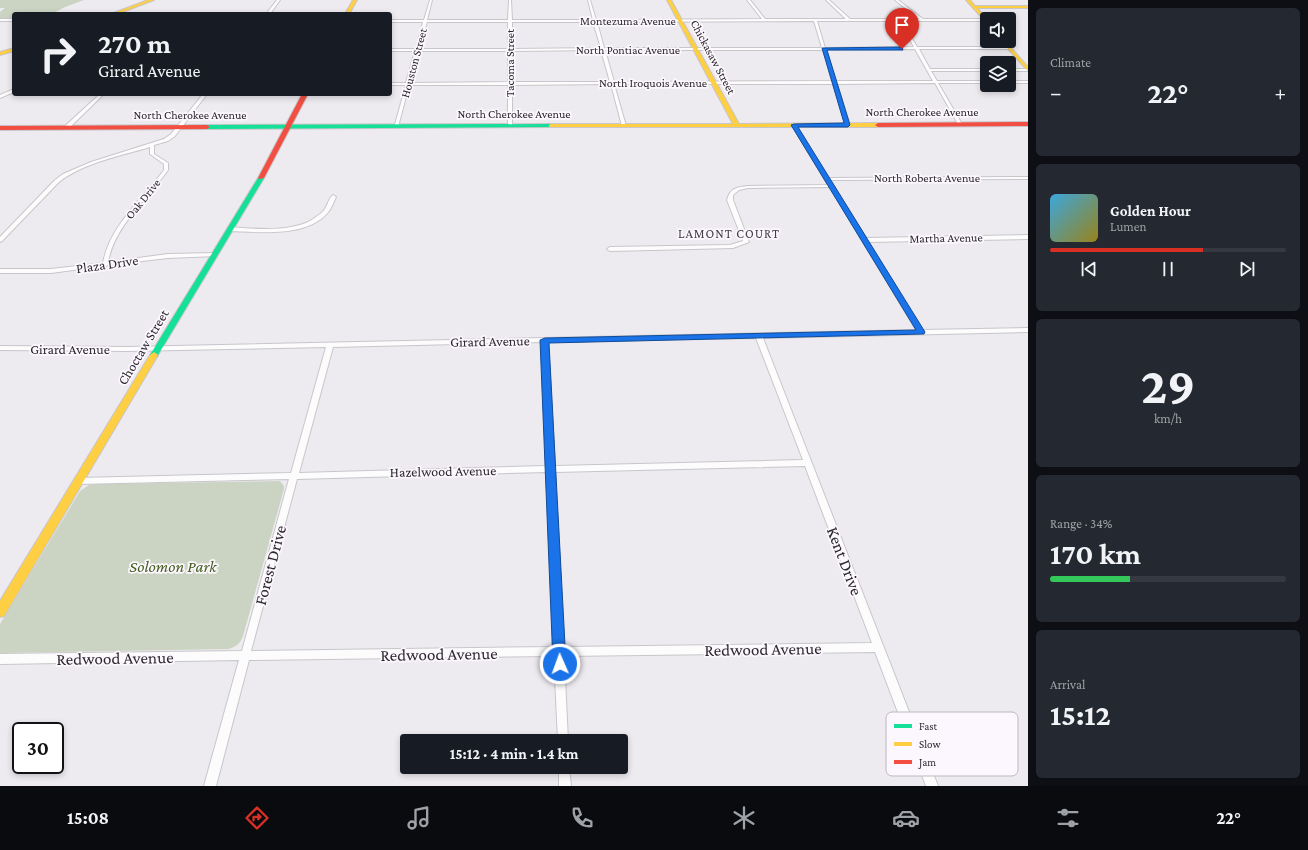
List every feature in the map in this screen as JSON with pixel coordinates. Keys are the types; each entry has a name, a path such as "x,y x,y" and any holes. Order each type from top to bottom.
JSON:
{"street":[{"path":"119,12 152,0"},
{"path":"270,12 279,0"},
{"path":"348,12 355,0"},
{"name":"Houston Street","path":"396,126 431,0"},
{"name":"Tacoma Street","path":"510,0 510,126"},
{"path":"589,0 624,126"},
{"name":"Chickasaw Street","path":"669,0 737,126"},
{"path":"748,0 764,20"},
{"path":"828,0 849,20"},
{"path":"896,0 922,20"},
{"path":"970,2 997,7 1028,7"},
{"path":"970,2 980,14"},
{"path":"986,12 987,9 997,7"},
{"name":"Montezuma Avenue","path":"392,21 980,19"},
{"path":"0,20 12,20"},
{"path":"815,20 848,125"},
{"path":"900,20 960,124"},
{"name":"North Pontiac Avenue","path":"392,50 824,49 980,46"},
{"path":"1009,48 1028,70"},
{"path":"0,54 12,50"},
{"path":"929,70 980,70"},
{"path":"1016,70 1028,70"},
{"name":"North Iroquois Avenue","path":"392,84 980,82"},
{"path":"1016,82 1028,82"},
{"path":"0,96 12,91"},
{"path":"66,128 100,96"},
{"path":"0,240 57,181 93,163 152,146 170,137 203,96"},
{"name":"Choctaw Street","path":"2,607 270,162 304,96"},
{"name":"North Cherokee Avenue","path":"0,128 1028,124"},
{"path":"794,125 921,332"},
{"name":"Oak Drive","path":"105,265 108,249 115,234 166,170 166,164 152,154 152,146"},
{"name":"North Roberta Avenue","path":"827,179 1028,178"},
{"path":"610,249 731,246 746,242 730,200 731,194 734,191 748,187 831,186"},
{"path":"230,229 285,229 307,224 316,220 329,209 333,197"},
{"name":"Martha Avenue","path":"864,240 1028,237"},
{"name":"Plaza Drive","path":"0,271 51,271 168,256 214,255"},
{"name":"Girard Avenue","path":"0,348 128,350 330,344 1028,330"},
{"name":"Kent Drive","path":"759,336 903,712"},
{"path":"545,340 563,734"},
{"name":"Forest Drive","path":"210,786 330,344"},
{"name":"Hazelwood Avenue","path":"78,481 807,463"},
{"name":"Redwood Avenue","path":"0,659 878,647"},
{"path":"564,774 565,786"},
{"name":"Kent Drive","path":"928,776 932,786"}],"green space":[{"path":"0,0 84,0 56,12 12,12 12,19 0,19 0,12 5,8 0,8"},
{"name":"Solomon Park","path":"280,481 284,486 284,489 243,636 241,641 235,646 228,649 0,653 0,624 80,491 89,485"}],"traffic: fast":[{"path":"207,127 551,126"},
{"path":"154,355 261,178"}],"traffic: slow":[{"path":"119,12 152,0"},
{"path":"348,12 355,0"},
{"path":"669,0 737,126"},
{"path":"968,0 980,14"},
{"path":"974,7 1028,7"},
{"path":"1009,48 1028,70"},
{"path":"0,54 12,50"},
{"path":"551,126 878,125"},
{"path":"0,612 154,355"}],"traffic: jam":[{"path":"261,178 304,96"},
{"path":"878,125 1028,124"},
{"path":"0,128 207,127"}],"district":[{"name":"LAMONT COURT","path":"729,233"}],"route":[{"path":"560,664 545,340 921,332 794,125 848,125 824,49 902,49"}]}
